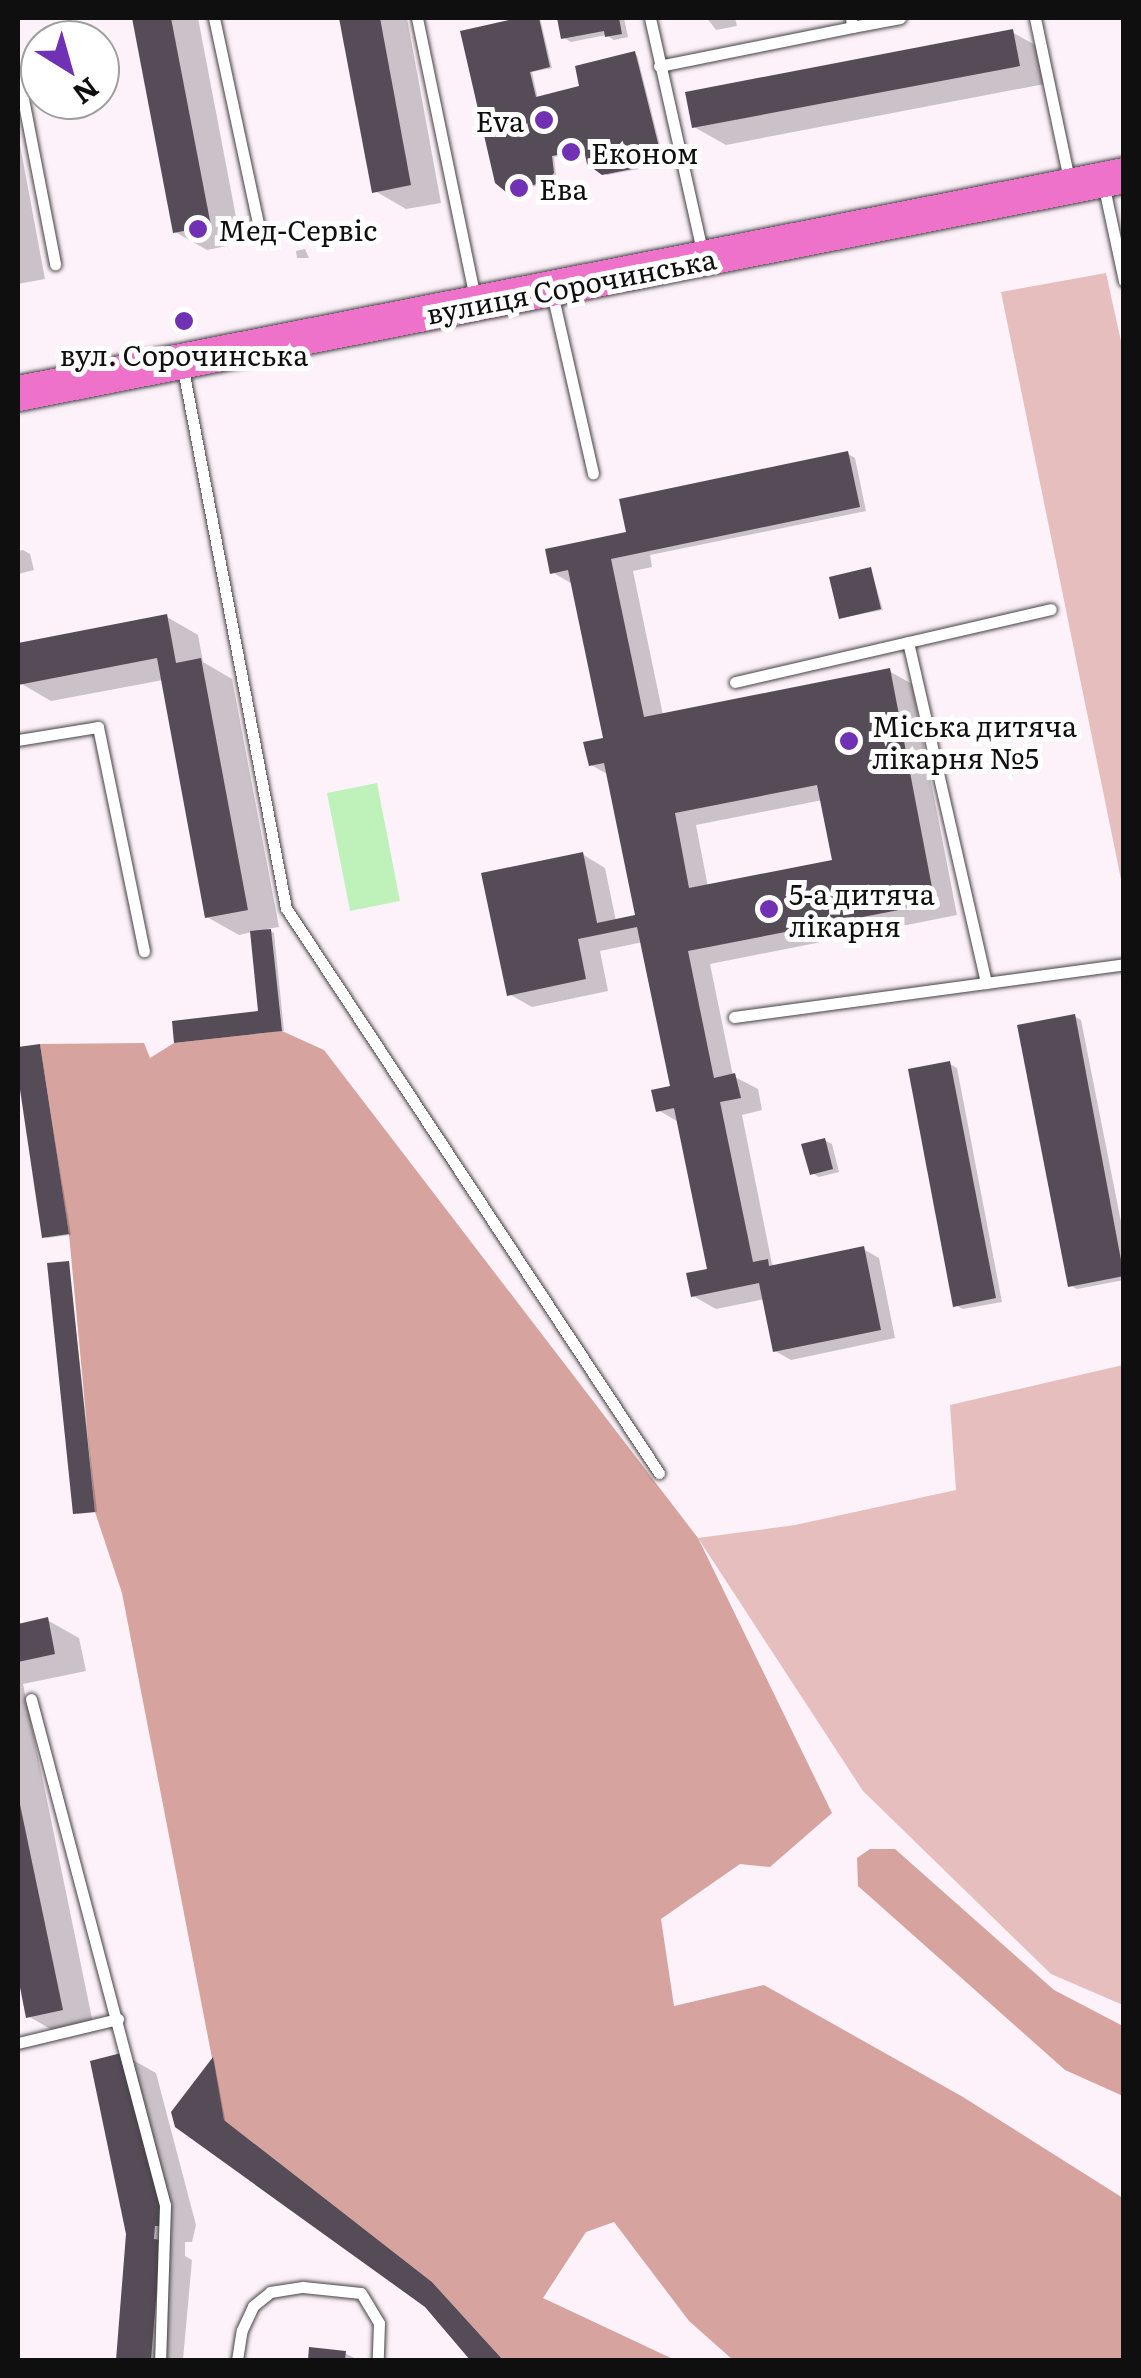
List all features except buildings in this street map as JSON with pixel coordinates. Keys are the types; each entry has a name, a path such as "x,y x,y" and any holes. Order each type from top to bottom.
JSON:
{"main road":[{"name":"вулиця Сорочинська","path":"18,393 1098,179"}],"lane":[{"path":"214,18 258,224"},
{"path":"417,18 477,304"},
{"path":"650,18 704,259"},
{"path":"660,66 852,22 900,18"},
{"path":"1034,18 1098,179 1124,280"},
{"path":"18,74 54,264"},
{"path":"551,289 593,473"},
{"path":"182,360 286,908 660,1473"},
{"path":"734,682 1051,610"},
{"path":"908,642 986,983"},
{"path":"18,740 98,728 144,951"},
{"path":"734,1017 1124,964"},
{"path":"31,1699 165,2205 160,2360"},
{"path":"18,2043 118,2019"},
{"path":"238,2360 242,2330 253,2306 270,2292 336,2287 360,2294 371,2307 379,2323 378,2360"}],"shaded area":[{"path":"1106,273 1124,355 1123,889 1001,292"},
{"path":"377,783 400,901 350,911 327,793"},
{"path":"282,1031 324,1050 698,1538 832,1813 770,1867 740,1864 661,1919 674,2006 764,1985 963,2097 1123,2198 1123,2360 733,2360 689,2321 614,2222 586,2232 543,2298 675,2360 503,2360 432,2282 224,2120 122,1593 95,1512 69,1234 40,1044 144,1043 150,1058 174,1043"},
{"path":"1124,1365 1123,2005 1051,1974 863,1791 698,1538 795,1525 956,1490 950,1405"},
{"path":"870,1849 895,1849 1054,1990 1123,2026 1123,2096 1065,2070 858,1886 857,1858"}],"place":[{"name":"Eva","path":"544,120"},
{"name":"Економ","path":"571,152"},
{"name":"Ева","path":"519,188"},
{"name":"Мед-Сервіс","path":"198,229"},
{"name":"вул. Сорочинська","path":"184,321"},
{"name":"Міська дитяча лікарня №5","path":"849,741"},
{"name":"5-а дитяча лікарня","path":"769,909"}]}
